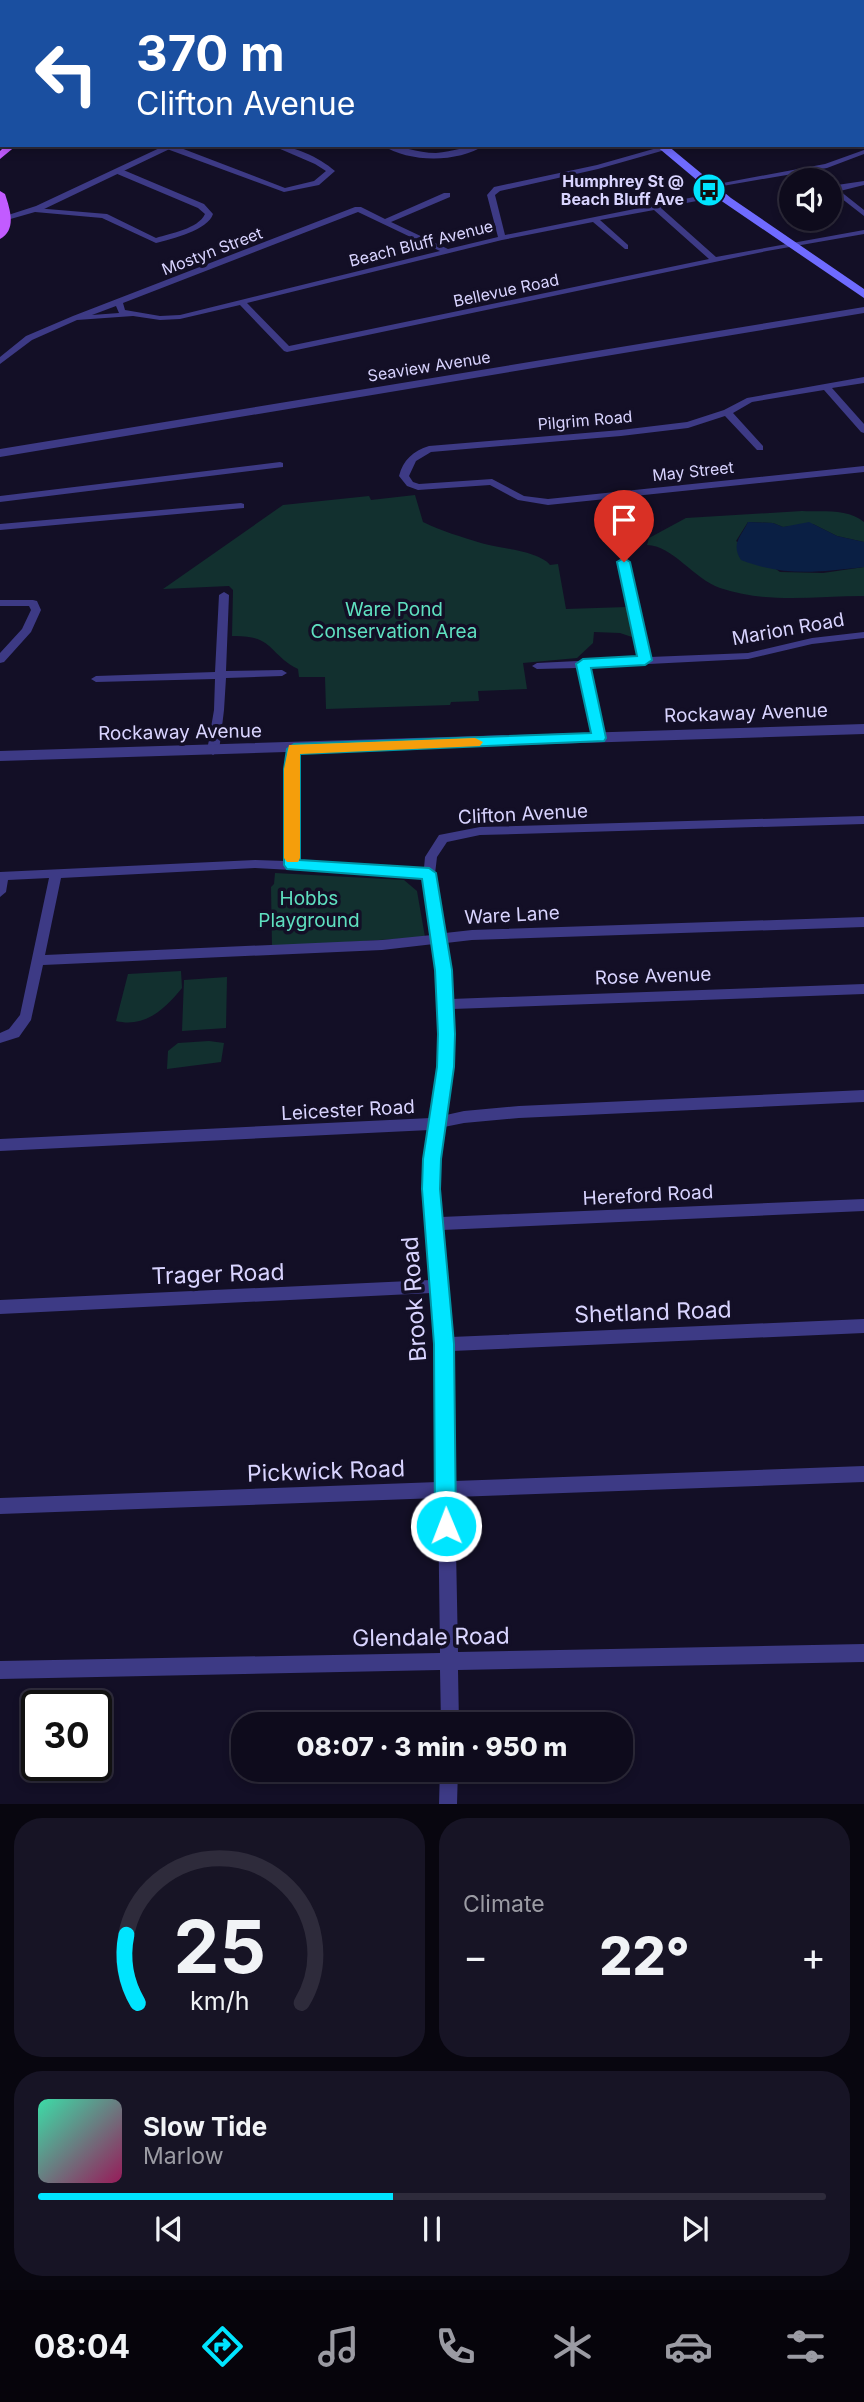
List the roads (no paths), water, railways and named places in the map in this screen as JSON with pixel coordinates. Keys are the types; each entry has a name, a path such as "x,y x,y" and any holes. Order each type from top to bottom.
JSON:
{"main road":[{"path":"662,147 715,190 832,268 864,296"},
{"path":"0,194 7,217 0,236"}],"street":[{"path":"7,217 35,209 170,147"},
{"path":"175,147 284,190 304,187 324,178 331,171 279,147"},
{"path":"392,147 415,155 432,157 453,155 475,147"},
{"path":"502,238 491,195 497,189 598,167 662,147"},
{"path":"715,190 827,166 864,152"},
{"path":"35,209 104,216 156,242 201,225 208,219 209,214 201,206 118,171"},
{"path":"864,183 840,187 836,191 864,214"},
{"name":"Beach Bluff Avenue","path":"0,360 29,338 76,318 130,315 170,318 715,190"},
{"path":"385,222 447,195"},
{"path":"653,206 715,260"},
{"name":"Mostyn Street","path":"76,318 358,209 385,222"},
{"path":"593,218 625,247"},
{"path":"385,222 448,252"},
{"name":"Bellevue Road","path":"241,301 287,349 715,260 864,232"},
{"path":"118,301 122,312 130,315"},
{"name":"Seaview Avenue","path":"0,453 864,310"},
{"name":"Pilgrim Road","path":"487,482 418,487 407,481 405,470 413,458 429,449 688,425 727,412 750,400 864,380"},
{"path":"825,386 864,430"},
{"path":"727,412 760,448"},
{"path":"0,499 280,465"},
{"name":"May Street","path":"487,482 521,498 548,502 864,469"},
{"path":"0,527 241,506"},
{"path":"624,562 645,660"},
{"path":"213,751 219,710 224,595"},
{"path":"0,603 33,603 36,610 27,630 0,660"},
{"name":"Marion Road","path":"537,666 748,656 812,640 864,635"},
{"path":"583,664 599,738"},
{"path":"96,679 282,673"},
{"name":"Rockaway Avenue","path":"0,756 294,749 864,729"},
{"path":"292,865 291,769 294,749"},
{"name":"Clifton Avenue","path":"429,873 431,858 443,838 480,831 864,820"},
{"path":"0,892 1,876 189,865 292,865 429,873"},
{"path":"0,1038 14,1033 21,1027 26,1016 56,872"},
{"name":"Brook Road","path":"429,873 439,938 446,1067 432,1159 437,1286 444,1344 449,1712"},
{"name":"Ware Lane","path":"37,960 382,945 472,935 864,922"},
{"name":"Rose Avenue","path":"444,1004 864,989"},
{"name":"Leicester Road","path":"0,1145 425,1125 464,1117 519,1112 864,1096"},
{"name":"Hereford Road","path":"433,1224 864,1205"},
{"name":"Trager Road","path":"0,1307 437,1286"},
{"name":"Shetland Road","path":"444,1344 864,1326"},
{"name":"Pickwick Road","path":"0,1506 864,1474"},
{"name":"Glendale Road","path":"0,1670 864,1653"},
{"path":"448,1804 449,1782"}],"water":[{"path":"748,522 773,523 783,527 809,522 837,536 864,542 864,567 787,571 741,560 737,545"}],"place":[{"name":"Humphrey St @ Beach Bluff Ave","path":"709,190"}],"park label":[{"name":"Ware Pond Conservation Area","path":"394,620"},
{"name":"Hobbs Playground","path":"309,909"}]}
